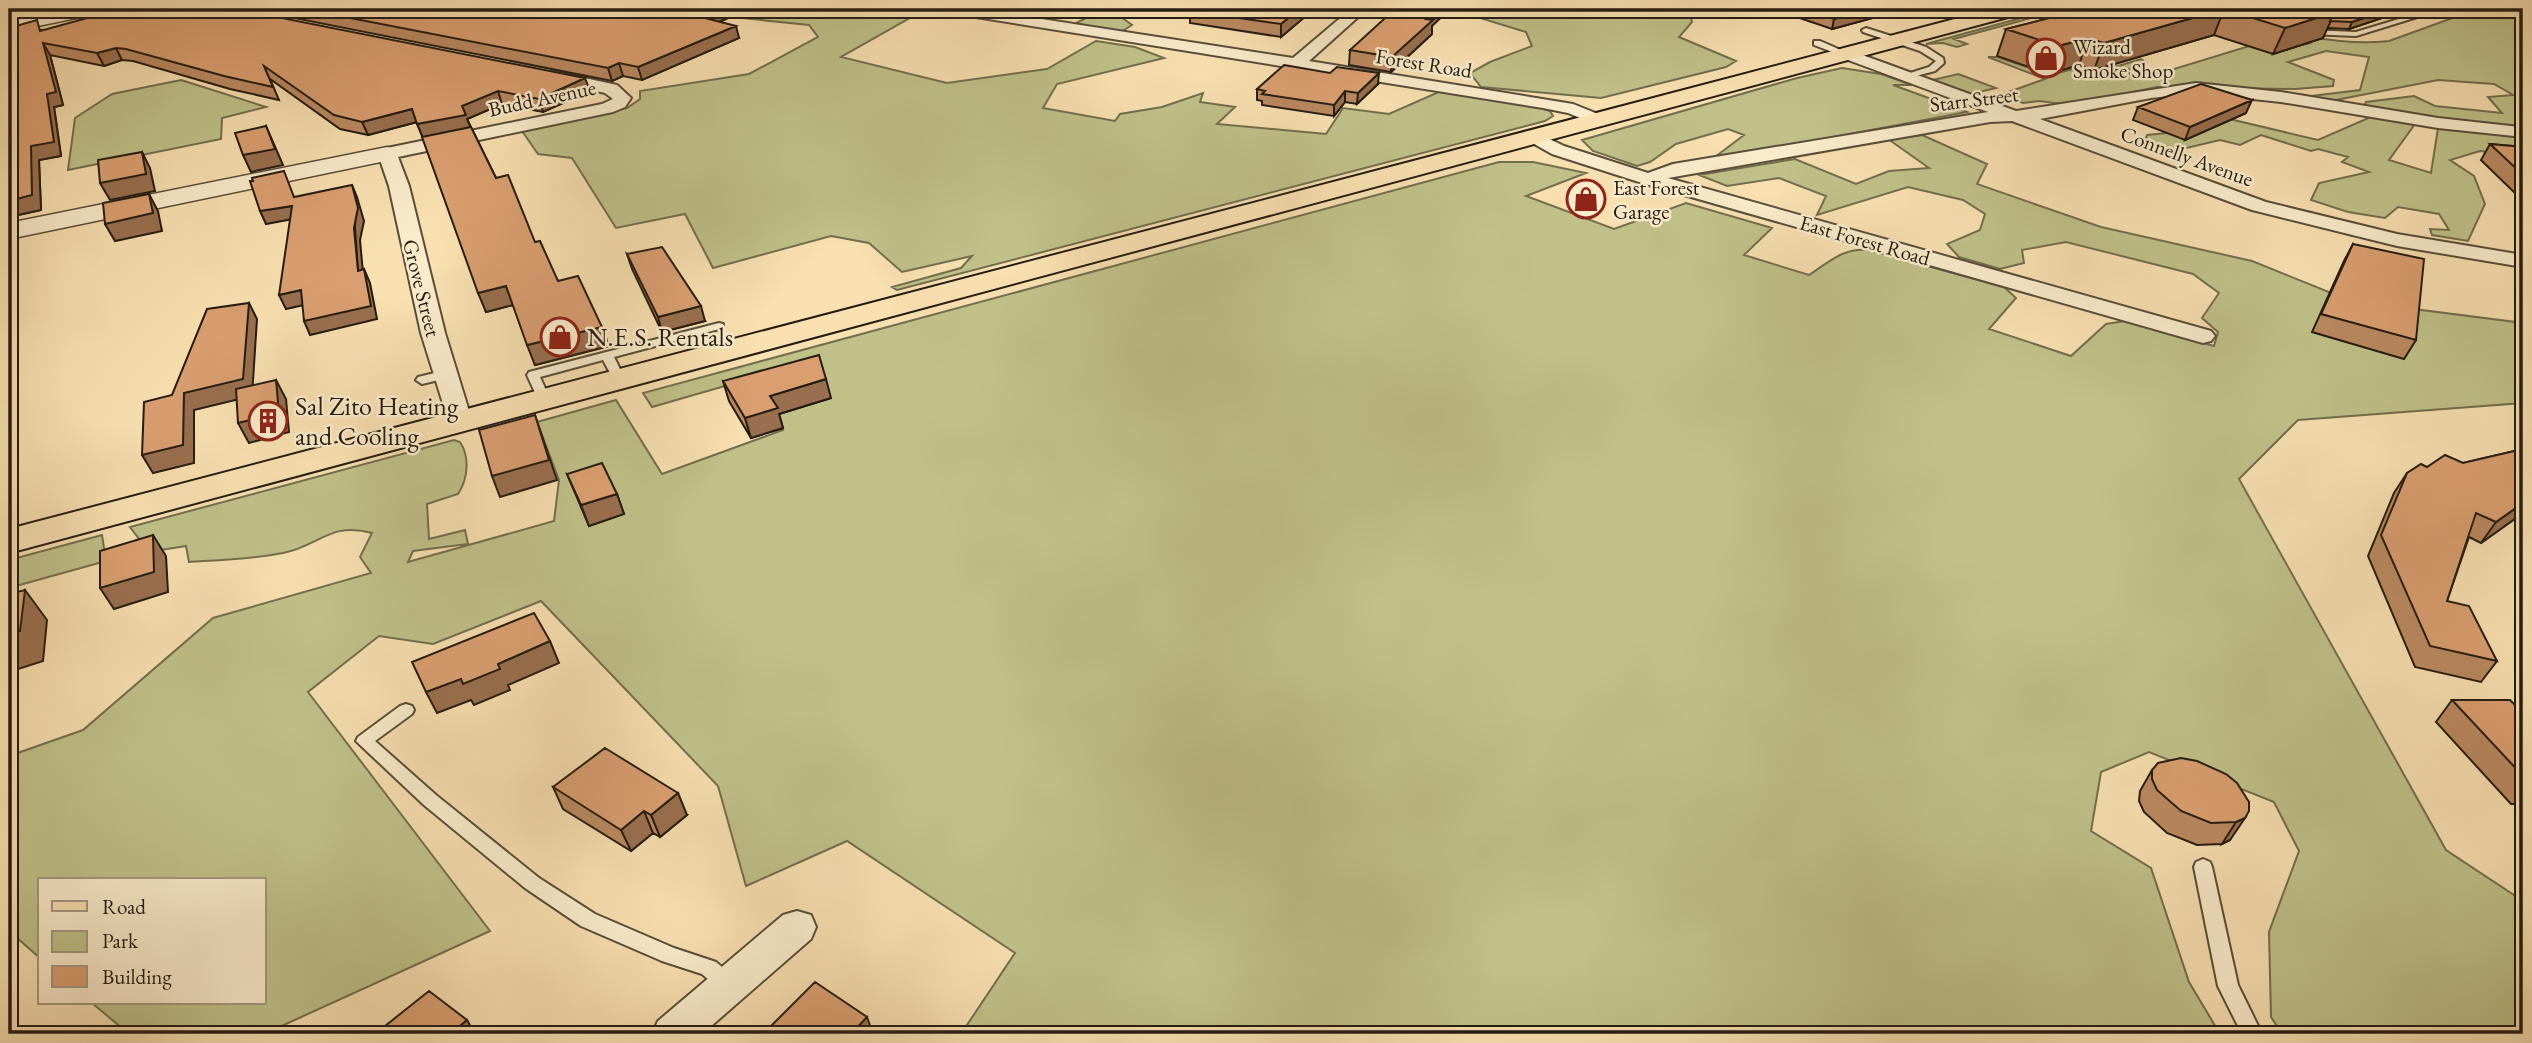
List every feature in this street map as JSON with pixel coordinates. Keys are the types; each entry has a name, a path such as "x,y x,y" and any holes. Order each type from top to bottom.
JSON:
{"main road":[{"path":"9,541 544,399 613,367 1531,137 2016,9"}],"street":[{"path":"9,26 91,9"},
{"name":"Forest Road","path":"954,9 1543,103 1573,109 1597,120"},
{"path":"1296,64 1360,9"},
{"name":"Connelly Avenue","path":"1846,54 2203,187 2297,217 2397,240 2523,261"},
{"name":"Budd Avenue","path":"387,155 607,107 619,103 622,98 617,92 601,87 537,73"},
{"name":"Starr Street","path":"1649,179 1673,170 1853,138 1990,117 2034,115 2163,91 2202,88 2281,97 2438,123 2514,131"},
{"name":"East Forest Road","path":"1531,137 1558,150 1649,179 2203,336"},
{"path":"9,231 387,155"},
{"name":"Grove Street","path":"387,155 399,186 433,378 459,421"},
{"path":"673,1034 797,927"}],"lane":[{"path":"2040,9 2076,20"},
{"path":"2304,31 2356,34 2439,9"},
{"path":"1866,30 1931,53 1940,60 1933,69 1907,77"},
{"path":"1817,43 1846,54"},
{"path":"544,399 533,374 578,358 613,367 719,326"},
{"path":"406,710 364,741 430,800 532,883 588,920 669,955 709,968 729,985"},
{"path":"2203,867 2228,986 2252,1034"}],"green space":[{"path":"761,9 924,10 841,57 947,83 1047,69 1096,41 1135,47 1164,58 1057,84 1043,108 1115,121 1120,114 1162,107 1203,93 1200,102 1235,107 1217,124 1326,134 1343,108 1389,114 1441,91 1541,108 1550,111 1553,116 1545,121 897,290 892,287 961,268 972,256 902,272 869,243 831,236 713,268 685,214 616,228 572,158 538,154 522,131 627,108 640,99 640,91 749,74 818,37 809,25 741,18"},
{"path":"1104,9 1129,9 1121,17 1132,25 1119,33 1072,25"},
{"path":"1465,9 1697,9 1690,13 1692,22 1679,37 1736,61 1726,67 1601,98 1481,87 1470,73 1532,46 1526,32 1470,15"},
{"path":"2192,9 2314,38 2364,42 2389,41 2472,11 2471,9 2506,9 2523,13 2523,156 2480,151 2450,160 2474,176 2485,204 2468,241 2432,235 2430,229 2449,230 2439,214 2398,207 2385,218 2348,212 2311,200 2319,183 2369,172 2342,162 2348,157 2318,149 2311,151 2261,135 2240,145 2220,140 2178,150 2152,149 2145,141 2147,135 2176,132 2179,107 2318,140 2373,116 2415,124 2389,160 2431,173 2438,128 2443,119 2364,107 2366,102 2414,96 2435,106 2502,113 2488,97 2513,95 2494,84 2438,80 2331,101 2303,97 2360,90 2369,57 2326,51 2288,62 2334,80 2333,86 2295,89 2157,87 2070,105 2039,101 2023,103 2000,95 2045,79 1988,57 1997,57 2051,75 2073,69 2098,72 2141,59 2146,62 2125,71 2129,73 2127,74 2148,77 2259,43 2280,49 2311,43"},
{"path":"2032,15 2056,20 2035,17 1954,39 1967,44 1957,47 1943,43 1926,44"},
{"path":"1842,68 1881,74 1912,85 1893,85 1967,112 1711,160 1744,135 1728,129 1676,144 1650,162 1637,166 1593,151 1582,140 1797,78"},
{"path":"1958,74 1996,88 1971,94 1933,80"},
{"path":"181,80 266,107 222,118 221,139 68,170 75,118 112,94"},
{"path":"1922,135 1987,164 1977,184 2101,227 2252,261 2351,301 2523,323 2523,403 2298,420 2239,479 2446,850 2523,901 2523,1034 2282,1034 2271,1017 2269,932 2299,851 2274,802 2149,752 2101,772 2091,831 2151,868 2189,982 2220,1034 961,1034 1015,953 847,841 746,886 718,786 541,601 433,644 379,636 308,692 490,931 264,1034 129,1034 93,1004 266,1004 266,878 38,878 38,956 9,931 9,756 83,730 213,618 371,573 360,557 372,533 358,530 335,532 283,553 189,562 186,546 149,552 130,527 454,440 460,442 466,461 464,482 458,494 427,504 429,539 465,530 468,544 413,551 408,562 554,521 559,480 537,422 616,400 662,474 783,430 775,415 817,402 749,379 652,407 643,393 1499,162 1533,162 1586,173 1526,196 1614,229 1686,203 1772,228 1744,255 1809,275 1844,253 1869,250 2004,287 2016,298 1989,329 2071,356 2106,324 2125,321 2214,346 2218,332 2202,318 2219,293 2193,274 2066,242 2022,250 2024,263 2000,269 1959,257 1947,244 1980,230 1985,214 1963,200 1908,187 1817,215 1826,196 1779,178 1727,186 1699,175 1795,159 1856,184 1889,171 1929,168 1888,139"},
{"path":"102,535 106,561 9,588 9,560"}],"building":[{"path":"120,9 236,9 585,78 539,99 498,91 462,106 466,115 417,124 412,109 362,122 334,115 264,66 273,87 126,49 116,48 97,53 43,43 56,92 47,94 54,142 31,146 32,195 9,201 9,28 37,20 40,31"},
{"path":"304,9 718,9 701,17 736,26 638,67 619,63 608,68"},
{"path":"1299,9 1281,24 1190,11"},
{"path":"1395,9 1437,9 1426,19 1433,20 1392,57 1350,50"},
{"path":"1804,9 1871,9 1834,19"},
{"path":"2085,9 2224,9 2104,43 2088,38 2058,46 2006,29"},
{"path":"2224,9 2307,9 2335,12 2285,28"},
{"path":"2307,9 2391,9 2352,22 2330,21 2335,12"},
{"path":"1284,65 1330,73 1337,67 1379,73 1358,93 1345,91 1334,105 1262,94 1265,91 1257,89"},
{"path":"2201,84 2252,100 2190,127 2138,107"},
{"path":"266,126 275,149 243,155 235,133"},
{"path":"471,127 496,178 508,175 535,242 540,241 558,281 578,276 602,327 527,345 506,286 478,293 422,137"},
{"path":"2490,144 2523,147 2523,175"},
{"path":"142,152 146,174 100,183 98,160"},
{"path":"284,171 294,197 352,185 358,208 354,228 358,271 364,269 371,306 304,321 301,290 279,295 292,206 260,211 250,181 253,181 252,178"},
{"path":"149,194 153,213 105,224 103,203"},
{"path":"2353,244 2424,259 2416,340 2321,314"},
{"path":"662,247 701,306 658,317 627,254"},
{"path":"249,303 243,379 184,393 183,445 142,455 144,402 172,395 207,309"},
{"path":"819,355 826,379 770,396 778,408 745,418 723,381"},
{"path":"276,380 279,413 238,423 236,389"},
{"path":"535,415 549,460 492,476 479,430"},
{"path":"2523,449 2523,503 2496,522 2476,513 2447,601 2469,606 2497,661 2430,646 2381,535 2407,473 2421,464 2427,467 2445,455 2463,463"},
{"path":"602,463 617,494 581,505 567,474"},
{"path":"153,535 154,572 100,588 100,551"},
{"path":"25,590 20,631 9,634 9,594"},
{"path":"534,613 550,641 498,664 500,669 463,684 461,679 426,692 412,662"},
{"path":"2452,700 2510,700 2523,713 2523,776"},
{"path":"605,748 678,793 651,815 644,811 621,830 553,787"},
{"path":"2181,758 2197,761 2226,774 2237,783 2249,802 2249,811 2245,818 2236,822 2211,823 2181,811 2157,790 2152,779 2152,770 2158,763"},
{"path":"815,982 867,1017 851,1034 763,1034"},
{"path":"429,991 467,1020 450,1034 375,1034"}],"place":[{"name":"Wizard Smoke Shop","path":"2046,58"},
{"name":"East Forest Garage","path":"1586,199"},
{"name":"N.E.S. Rentals","path":"560,337"},
{"name":"Sal Zito Heating and Cooling","path":"268,421"}]}
